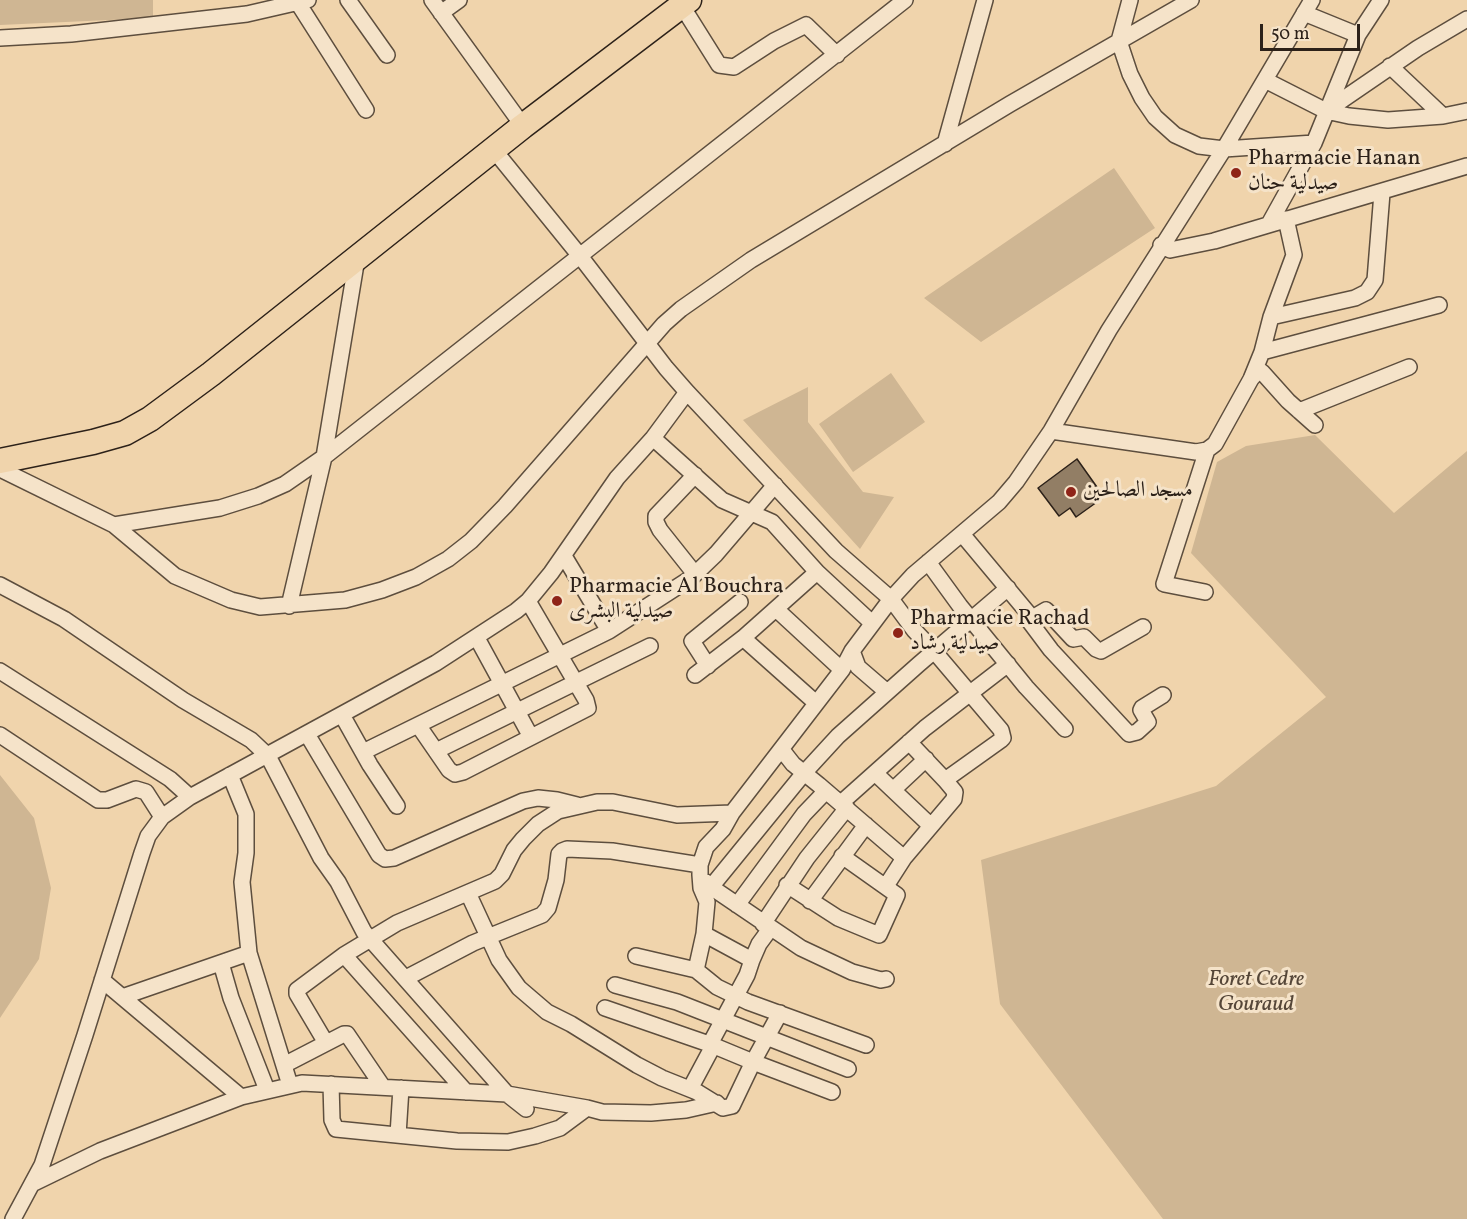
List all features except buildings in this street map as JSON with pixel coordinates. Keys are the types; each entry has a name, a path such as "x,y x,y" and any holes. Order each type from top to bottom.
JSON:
{"main road":[{"path":"0,461 93,442 125,433 150,419 211,375 523,126 685,3"}],"street":[{"path":"348,0 387,55"},
{"path":"432,0 523,126"},
{"path":"441,13 459,0"},
{"path":"114,525 220,508 258,496 285,484 324,457 905,0"},
{"path":"945,144 985,0"},
{"path":"1130,0 1119,41 1130,74 1155,117 1175,135 1199,147 1224,149 1314,143"},
{"path":"0,469 114,525 175,576 231,600 260,608 345,600 382,590 416,577 448,559 471,541 506,506 664,324 681,309 751,260 1191,0"},
{"path":"1269,224 1314,143 1358,35 1381,0"},
{"path":"0,38 123,29 247,14 303,2 366,110"},
{"path":"685,3 719,65 734,67 774,41 806,24 837,55"},
{"path":"696,970 704,934 707,902 701,888 700,870 706,847 723,828 732,813 842,670 852,651 891,599 928,562 999,502 1016,482 1051,431 1161,245 1224,149 1308,6 1358,35"},
{"path":"1326,111 1390,66 1467,19"},
{"path":"1390,66 1443,116"},
{"path":"1265,80 1326,111 1365,119 1388,120 1443,116 1467,111"},
{"path":"494,150 580,256 666,368 836,551 891,599 914,630 1001,730 1003,738 945,780"},
{"path":"1161,245 1170,250 1183,249 1467,166"},
{"path":"1271,317 1355,298 1366,292 1375,280 1382,192"},
{"path":"1051,431 1196,452 1207,450 1215,444 1251,379 1294,255 1286,219"},
{"path":"289,606 324,457 357,258"},
{"path":"1262,352 1439,305"},
{"path":"1299,411 1409,367"},
{"path":"1251,379 1257,372 1262,372 1315,425"},
{"path":"13,1219 32,1185 51,1137 142,853 148,836 162,817 190,797 436,663 477,638 528,601 564,555 616,478 653,438 687,392"},
{"path":"653,438 722,500 772,522 817,572 872,623"},
{"path":"1205,592 1164,584 1207,450"},
{"path":"695,475 656,516 660,530 695,574"},
{"path":"363,752 609,631 695,574 716,554 775,485"},
{"path":"962,534 1028,613 1029,620 1051,650 1129,734 1132,735 1148,722 1142,708 1163,695"},
{"path":"564,555 609,631"},
{"path":"928,562 971,619 1065,729"},
{"path":"740,602 693,639 692,643 702,670 743,638 817,572"},
{"path":"0,585 64,619 183,700 250,740 268,756 321,858 338,882 363,932 371,938 507,1094 526,1110"},
{"path":"711,887 804,772 838,736 1008,588"},
{"path":"418,725 448,770 455,774 588,708 576,682 528,601"},
{"path":"776,609 842,670"},
{"path":"1029,620 1046,610 1073,639 1084,637 1101,651 1143,627"},
{"path":"477,638 531,737"},
{"path":"743,638 816,703"},
{"path":"436,752 650,646"},
{"path":"852,651 858,666 886,692"},
{"path":"690,1089 747,975 767,926 788,885 844,806 874,773 909,742 1008,664"},
{"path":"0,671 170,779 190,797"},
{"path":"342,715 397,806"},
{"path":"307,734 379,855 385,859 394,858 523,801 538,798 557,800 577,806"},
{"path":"0,735 98,800 107,800 136,789 146,792 162,817"},
{"path":"886,886 904,858 956,796 945,780 909,742"},
{"path":"782,750 793,764 904,858"},
{"path":"893,790 926,759"},
{"path":"874,773 931,826"},
{"path":"230,775 246,814 246,853 242,882 249,953 290,1085"},
{"path":"737,905 804,814 826,790"},
{"path":"326,1043 296,992 304,983 397,923 499,878 514,850 538,824 558,811 597,802 613,802 677,815 732,813"},
{"path":"810,901 866,825"},
{"path":"406,978 472,943 542,915 549,908 559,854 567,849 612,851 700,870 711,887 767,926 821,959 852,972 881,980 886,979"},
{"path":"788,885 838,918 879,935 897,895 842,856"},
{"path":"468,893 499,960 519,988 547,1012 571,1024 637,1065 690,1089 723,1108 732,1106 780,1013"},
{"path":"704,934 752,960"},
{"path":"122,997 249,953"},
{"path":"345,955 466,1092"},
{"path":"636,956 696,970 717,987 736,996 866,1045"},
{"path":"220,963 231,998 267,1090"},
{"path":"102,980 241,1097"},
{"path":"615,985 677,1002 848,1070"},
{"path":"605,1008 711,1045 832,1092"},
{"path":"284,1065 347,1034 383,1087"},
{"path":"800,1080 812,1054"},
{"path":"32,1185 100,1151 241,1097 302,1083 507,1094 602,1112 651,1113 686,1110 717,1103"},
{"path":"332,1084 332,1120 336,1129 398,1136 508,1142 536,1137 560,1128 586,1108"},
{"path":"398,1136 401,1088"}],"green space":[{"path":"0,0 153,0 153,18 0,25"},
{"path":"1114,168 1155,228 981,342 924,298"},
{"path":"891,373 925,422 853,472 819,424"},
{"path":"808,387 808,422 863,492 894,497 860,549 743,420"},
{"name":"Foret Cedre Gouraud","path":"1315,435 1394,513 1467,451 1467,1219 1163,1219 1000,1004 981,860 1216,786 1326,697 1191,553 1217,462 1246,446"},
{"path":"0,775 34,818 51,888 39,959 0,1018"}],"place":[{"name":"Pharmacie Hanan صيدلية حنان","path":"1236,173"},
{"name":"مسجد الصالحين","path":"1071,492"},
{"name":"Pharmacie Al Bouchra صيدلية البشرى","path":"557,601"},
{"name":"Pharmacie Rachad صيدلية رشاد","path":"898,633"}]}
